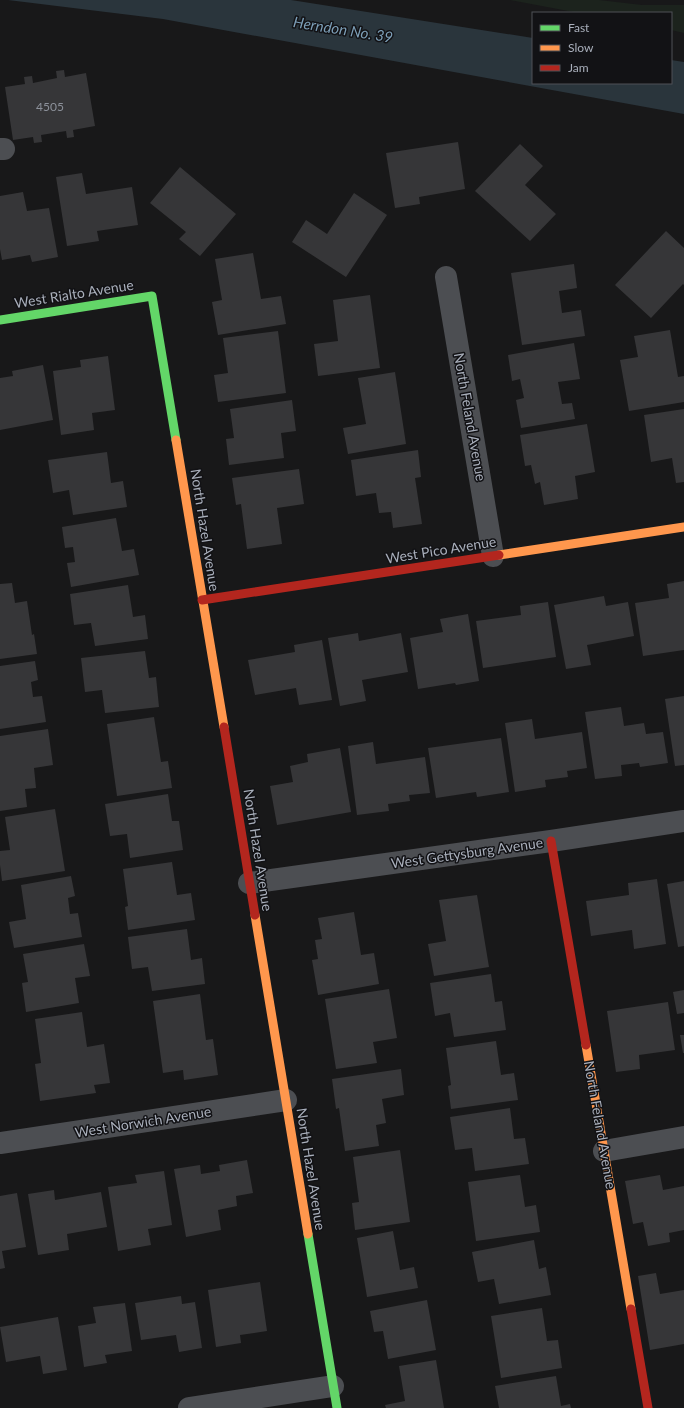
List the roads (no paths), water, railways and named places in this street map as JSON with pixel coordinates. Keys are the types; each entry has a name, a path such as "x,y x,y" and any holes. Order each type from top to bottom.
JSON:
{"street":[{"name":"North Feland Avenue","path":"446,277 493,556"},
{"name":"West Rialto Avenue","path":"0,320 152,296"},
{"name":"North Hazel Avenue","path":"152,296 337,1408"},
{"name":"West Pico Avenue","path":"202,600 684,527"},
{"name":"West Gettysburg Avenue","path":"249,883 684,821"},
{"name":"North Feland Avenue","path":"551,841 648,1408"},
{"name":"West Norwich Avenue","path":"0,1143 286,1100"},
{"path":"604,1151 684,1137"},
{"path":"189,1408 333,1386"}],"water":[{"name":"Herndon No. 39","path":"8,0 291,0 532,38 532,84 672,84 672,60 684,62 684,114 163,19"}]}
